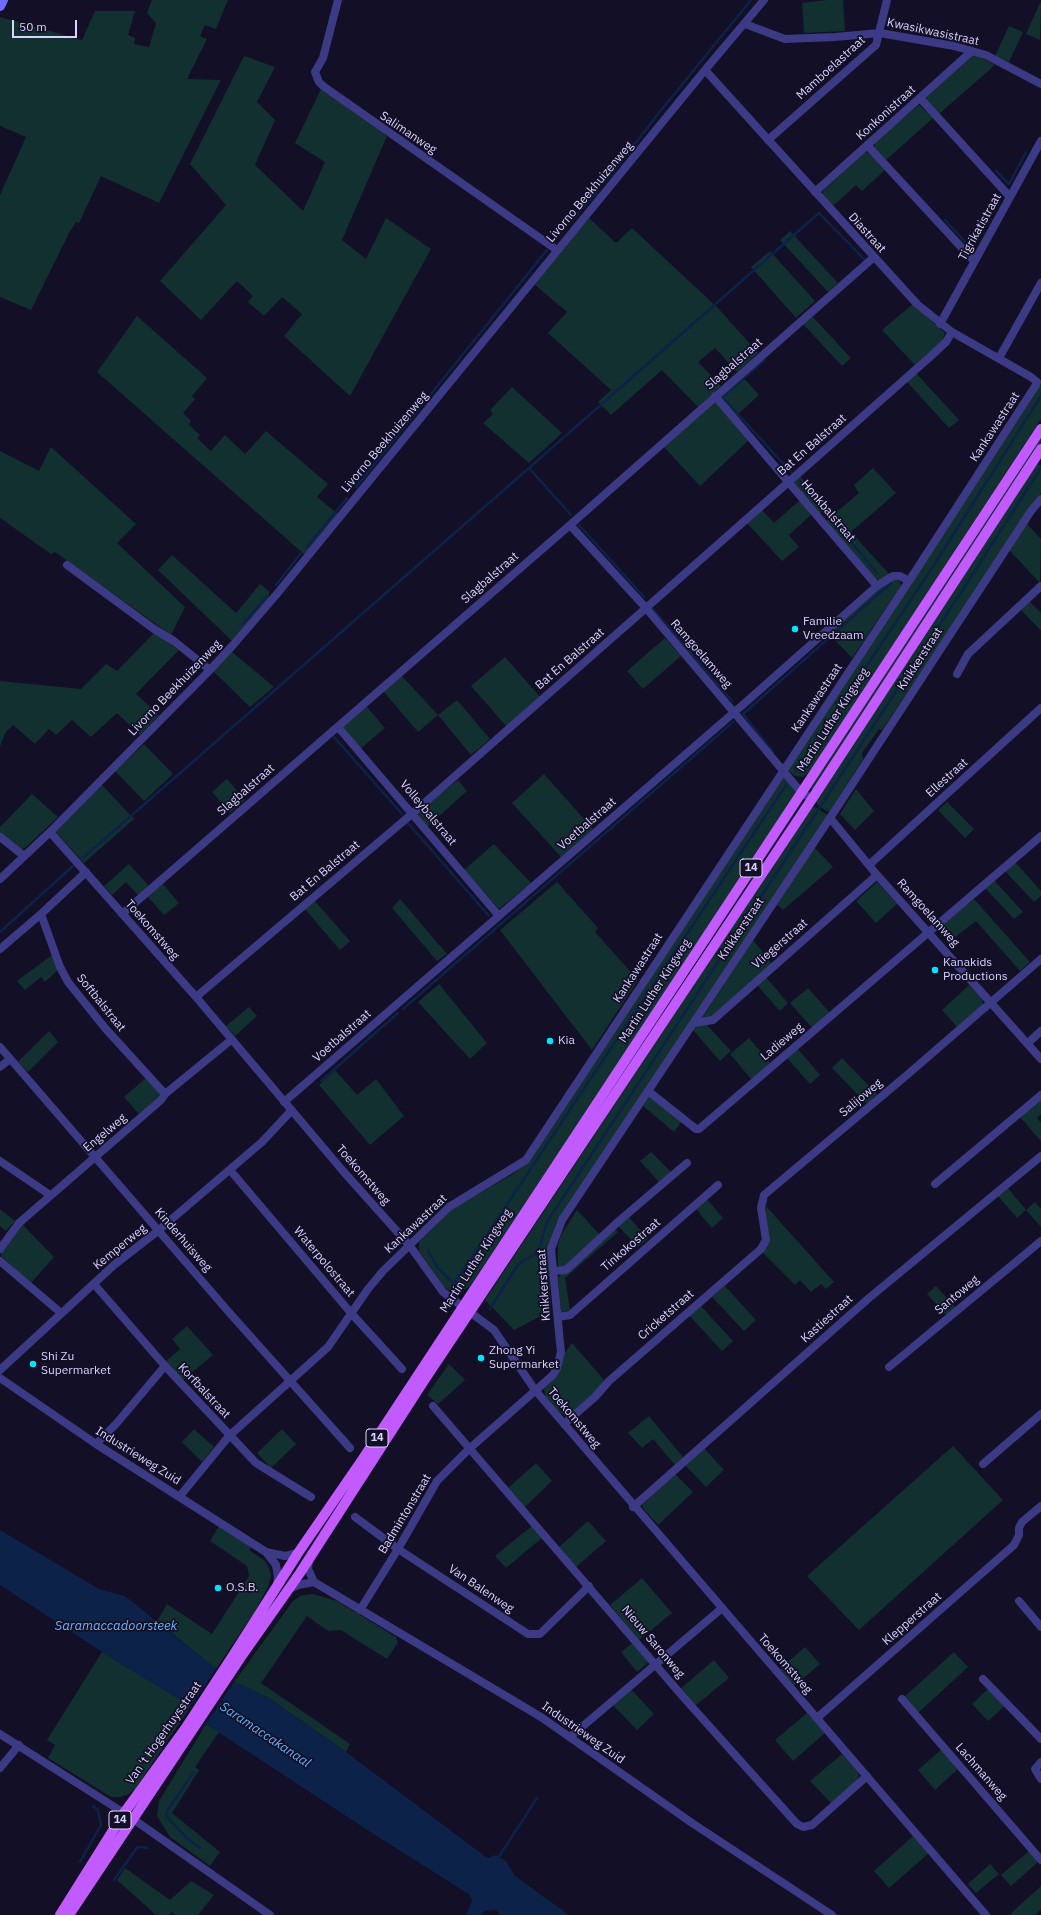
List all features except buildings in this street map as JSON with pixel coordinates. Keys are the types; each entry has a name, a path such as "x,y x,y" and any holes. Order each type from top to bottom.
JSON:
{"main road":[{"name":"Martin Luther Kingweg","path":"289,1566 362,1460 1041,429"},
{"name":"Martin Luther Kingweg","path":"300,1573 425,1379 812,799 1041,449"},
{"name":"Van 't Hogerhuysstraat","path":"238,1656 289,1566"},
{"name":"Van 't Hogerhuysstraat","path":"60,1915 188,1731 238,1656 300,1573"},
{"name":"Van 't Hogerhuysstraat","path":"69,1915 128,1816"}],"street":[{"path":"0,6 3,0"},
{"name":"Salimanweg","path":"338,0 322,58 316,69 319,82 366,118 557,250"},
{"name":"Livorno Beekhuizenweg","path":"0,879 50,832 210,670 276,595 557,250 764,0"},
{"name":"Mamboelastraat","path":"768,140 876,44 880,33 887,0"},
{"name":"Kwasikwasistraat","path":"745,24 785,39 880,33 972,51 986,55 1041,84"},
{"name":"Konkonistraat","path":"815,192 972,51"},
{"name":"Diastraat","path":"705,70 873,258 917,304 940,324 952,332 999,358 1037,382"},
{"path":"920,98 1010,197"},
{"name":"Tigrikatistraat","path":"940,324 1041,141"},
{"path":"868,145 974,261"},
{"name":"Slagbalstraat","path":"122,914 570,525 873,258"},
{"path":"999,358 1041,284"},
{"name":"Bat En Balstraat","path":"196,997 413,813 932,356 946,342 952,332"},
{"name":"Kankawastraat","path":"180,1496 230,1436 328,1347 351,1313 383,1271 449,1207 526,1160 909,581 1035,388 1037,382"},
{"name":"Honkbalstraat","path":"715,396 877,586"},
{"name":"Knikkerstraat","path":"534,1390 553,1374 557,1368 560,1352 551,1248 562,1220 830,818 1031,511 1041,499"},
{"name":"Ramgoelamweg","path":"570,525 646,608 801,792 812,799"},
{"path":"67,565 154,629 174,641 210,670"},
{"name":"Voetbalstraat","path":"284,1102 735,712 877,586 893,576 898,576 909,581"},
{"path":"957,674 968,654 1041,586"},
{"name":"Ellestraat","path":"869,865 1041,708"},
{"name":"Volleybalstraat","path":"338,727 413,813 499,916"},
{"name":"Ramgoelamweg","path":"830,818 877,875 1041,1059"},
{"name":"Toekomstweg","path":"50,832 196,997 284,1102 410,1246 443,1292 498,1335 534,1390 633,1507 986,1915"},
{"path":"929,932 1041,836"},
{"path":"0,837 24,856"},
{"path":"0,949 41,914 86,872"},
{"name":"Vliegerstraat","path":"694,1023 713,1020 877,875"},
{"name":"Softbalstraat","path":"41,914 60,967 68,982 105,1028 165,1094"},
{"name":"Ladieweg","path":"648,1091 698,1130 929,932"},
{"name":"Salijoweg","path":"763,1218 761,1204 764,1195 1041,959"},
{"path":"1028,1043 1041,1031"},
{"name":"Engelweg","path":"0,1249 19,1223 162,1100 165,1094 231,1040"},
{"name":"Kinderhuisweg","path":"0,1046 290,1382 350,1448"},
{"path":"0,1067 10,1059"},
{"path":"935,1184 1041,1095"},
{"name":"Kemperweg","path":"0,1370 114,1265 159,1230 262,1142 292,1111"},
{"name":"Kastiestraat","path":"633,1507 870,1298 1041,1156"},
{"path":"0,1161 50,1195"},
{"path":"554,1271 566,1270 620,1220 687,1163"},
{"name":"Waterpolostraat","path":"230,1170 351,1313 402,1369"},
{"name":"Tinkokostraat","path":"558,1317 570,1315 718,1184"},
{"name":"Cricketstraat","path":"564,1424 595,1397 615,1376 757,1253 766,1240 763,1218"},
{"name":"Santoweg","path":"889,1367 1041,1241"},
{"path":"0,1261 62,1313"},
{"name":"Korfbalstraat","path":"94,1284 165,1366 256,1463 311,1497"},
{"path":"96,1444 116,1424 165,1366"},
{"name":"Industrieweg Zuid","path":"0,1378 96,1444 266,1552 276,1565 277,1586"},
{"name":"Badmintonstraat","path":"360,1610 398,1549 437,1481 469,1449 534,1390"},
{"name":"Nieuw Saronweg","path":"433,1406 684,1698 796,1824 803,1827 812,1825 867,1776"},
{"path":"983,1464 1041,1414"},
{"name":"Klepperstraat","path":"817,1718 990,1568 1014,1545 1019,1535 1019,1528 1022,1522 1041,1506"},
{"name":"Van Balenweg","path":"355,1517 398,1549 469,1594 521,1630 533,1635 540,1634 589,1586"},
{"name":"Industrieweg Zuid","path":"266,1552 285,1556 298,1553"},
{"path":"289,1589 298,1585 314,1582 308,1569 309,1559"},
{"name":"Industrieweg Zuid","path":"314,1582 505,1695 570,1737 692,1823 832,1915"},
{"path":"1019,1601 1041,1627"},
{"path":"570,1737 655,1663 721,1609"},
{"path":"983,1679 1041,1739"},
{"name":"Lachmanweg","path":"902,1700 1041,1860"},
{"path":"0,1734 128,1816 270,1915"},
{"path":"0,1768 19,1745"},
{"path":"1041,1762 1035,1769 1041,1779"}],"green space":[{"path":"152,0 228,0 216,29 205,25 200,36 207,39 187,79 221,80 159,203 101,176 79,223 76,222 69,233 31,310 0,297 0,195 26,137 0,126 0,17 82,40 95,11 135,11 128,35 135,38 134,44 149,47 156,23 147,13"},
{"path":"843,0 845,31 804,33 802,3"},
{"path":"1040,3 1041,4 1040,40 1026,34"},
{"path":"1009,26 1023,32 1009,62 995,56"},
{"path":"975,54 995,65 939,114 926,99 927,97"},
{"path":"244,56 275,67 257,102 275,120 255,165 303,211 325,162 295,143 321,89 387,136 342,240 366,259 386,218 431,249 350,396 284,336 302,314 282,297 264,316 248,302 253,296 237,281 201,320 160,281 226,205 190,164"},
{"path":"919,105 933,118 886,160 874,147 876,141"},
{"path":"865,152 869,153 885,170 862,191 856,185 833,206 823,194 823,191"},
{"path":"589,218 616,243 632,228 718,308 758,353 737,372 715,348 698,362 721,386 698,407 662,370 611,415 598,402 611,390 548,333 567,312 534,284"},
{"path":"790,231 838,283 828,292 780,240"},
{"path":"770,251 815,301 796,318 751,267"},
{"path":"913,304 945,333 942,341 915,365 882,330"},
{"path":"137,316 207,378 192,396 195,399 183,413 191,421 189,425 200,435 197,438 211,451 225,435 245,454 266,431 328,484 317,497 338,514 305,555 97,372"},
{"path":"812,316 851,358 842,366 803,324"},
{"path":"916,373 959,420 949,428 907,382"},
{"path":"742,376 759,395 736,416 721,400 721,394"},
{"path":"1041,382 1041,419 811,770 803,777 795,776 789,771 789,766 1034,396"},
{"path":"512,387 562,433 529,463 483,423 493,414 490,410"},
{"path":"713,402 716,402 750,439 700,486 663,446"},
{"path":"1041,435 1041,445 814,789 811,789 810,788"},
{"path":"51,447 136,524 117,543 185,607 171,635 55,552 51,554 0,518 0,451 39,471"},
{"path":"1037,463 1041,466 1041,493 882,730 879,729 862,753 863,759 830,811 826,811 817,804 816,799"},
{"path":"873,468 896,493 851,532 890,575 881,581 874,578 826,521 859,493 854,485"},
{"path":"799,475 827,508 819,514 793,484 794,480"},
{"path":"801,499 813,513 789,535 799,547 782,561 747,523 762,510 774,523"},
{"path":"1027,524 1041,539 1040,583 1009,550"},
{"path":"172,555 236,613 260,584 269,591 269,598 232,641 158,570"},
{"path":"892,579 900,581 901,586 852,658 828,633"},
{"path":"1029,601 1041,613 1041,631 1020,609"},
{"path":"155,632 179,650 136,694 159,715 140,735 117,713 91,737 72,720 56,735 49,729 35,744 13,725 5,733 0,747 0,681 81,689 106,664 117,671"},
{"path":"665,638 681,656 643,689 627,671"},
{"path":"231,651 274,687 250,707 214,672"},
{"path":"505,657 541,698 507,727 471,686"},
{"path":"401,675 438,715 418,732 383,691"},
{"path":"457,700 490,739 471,755 438,715"},
{"path":"366,706 385,728 360,749 343,727"},
{"path":"144,744 173,774 144,801 115,771"},
{"path":"544,774 593,829 561,857 512,803"},
{"path":"783,778 787,779 795,791 795,797 470,1286 461,1292 455,1293 445,1288 419,1251 419,1242 453,1208 513,1174 530,1161"},
{"path":"227,779 245,800 230,813 212,792"},
{"path":"458,780 467,791 427,827 419,816 419,811"},
{"path":"102,785 134,819 84,863 56,832 57,829"},
{"path":"856,789 874,811 855,830 840,814"},
{"path":"32,794 58,817 25,848 22,849 0,834 0,827"},
{"path":"947,802 974,829 965,838 938,810"},
{"path":"815,807 828,815 556,1223 548,1248 551,1311 514,1330 485,1300 811,808"},
{"path":"494,844 531,883 499,909 464,870"},
{"path":"814,847 833,867 783,910 777,905"},
{"path":"1015,862 1041,891 1041,896 1034,902 1005,871"},
{"path":"129,864 149,886 138,895 126,882 112,895 104,886"},
{"path":"994,880 1023,912 1014,919 985,888"},
{"path":"557,882 598,928 595,932 638,980 592,1050 500,930"},
{"path":"877,882 897,904 876,923 856,901"},
{"path":"162,883 179,903 164,915 147,896"},
{"path":"400,899 447,954 437,961 392,908"},
{"path":"974,899 1030,962 1020,971 976,921 950,941 941,931 940,927"},
{"path":"314,900 350,941 340,950 304,908"},
{"path":"753,940 772,964 712,1017 702,1018"},
{"path":"52,955 58,970 45,982 41,977 25,990 17,981"},
{"path":"765,976 788,1003 780,1011 756,984"},
{"path":"439,984 487,1043 470,1059 418,1002"},
{"path":"969,985 982,998 983,1005 957,1027 942,1010"},
{"path":"808,988 831,1014 813,1029 790,1003"},
{"path":"249,1007 257,1016 235,1036 226,1026"},
{"path":"706,1024 731,1051 720,1061 693,1030 696,1025"},
{"path":"49,1031 58,1042 28,1072 18,1062"},
{"path":"749,1038 771,1064 752,1080 730,1054"},
{"path":"798,1049 820,1075 810,1084 787,1058"},
{"path":"842,1058 877,1094 867,1104 832,1068"},
{"path":"335,1070 357,1095 376,1079 404,1116 370,1145 319,1085"},
{"path":"147,1077 159,1091 159,1094 157,1098 139,1114 124,1097"},
{"path":"650,1095 682,1121 674,1132 643,1106"},
{"path":"1039,1099 1041,1101 1041,1114 1037,1118 1041,1123 1041,1141 1019,1116"},
{"path":"651,1152 672,1173 659,1182 640,1161"},
{"path":"1007,1187 1026,1210 1017,1218 997,1195"},
{"path":"706,1198 723,1218 712,1228 695,1208"},
{"path":"1035,1202 1041,1209 1041,1227 1026,1210"},
{"path":"765,1205 834,1282 826,1289 821,1284 811,1292 800,1280 795,1285 762,1252 769,1238"},
{"path":"0,1209 15,1221 6,1231 0,1226"},
{"path":"577,1210 600,1235 563,1268 558,1267 558,1245 561,1235"},
{"path":"628,1216 648,1239 638,1247 617,1225"},
{"path":"22,1224 54,1257 31,1283 1,1256 1,1251"},
{"path":"615,1229 618,1232 565,1278 570,1310 561,1312 558,1277"},
{"path":"725,1286 756,1320 744,1331 712,1297"},
{"path":"936,1286 956,1308 947,1316 927,1294"},
{"path":"700,1305 733,1341 722,1351 689,1315"},
{"path":"187,1326 213,1355 183,1380 165,1362 180,1349 172,1339"},
{"path":"572,1343 604,1380 595,1393 566,1417 557,1410 546,1397 544,1389 559,1373 565,1353"},
{"path":"449,1364 465,1380 438,1404 427,1395"},
{"path":"649,1416 683,1457 675,1465 653,1439 642,1448 628,1433"},
{"path":"194,1429 214,1447 202,1462 182,1442"},
{"path":"282,1429 296,1444 271,1468 257,1453"},
{"path":"953,1446 1003,1500 859,1630 807,1576"},
{"path":"704,1448 724,1470 706,1487 685,1465"},
{"path":"536,1463 552,1481 524,1508 507,1489"},
{"path":"675,1474 693,1492 658,1525 642,1507 643,1504"},
{"path":"588,1521 606,1541 576,1567 559,1547"},
{"path":"533,1525 543,1537 506,1568 495,1556"},
{"path":"219,1526 251,1547 249,1550 265,1561 271,1576 268,1587 255,1611 216,1669 157,1621 167,1604 212,1634 249,1576 247,1566 210,1541"},
{"path":"642,1578 672,1613 639,1640 610,1605"},
{"path":"313,1594 337,1601 396,1637 398,1642 387,1659 341,1630 328,1631 307,1616 261,1683 350,1744 346,1752 269,1698 234,1682 293,1601 302,1595"},
{"path":"634,1642 650,1661 637,1672 621,1652"},
{"path":"805,1647 820,1664 794,1686 780,1669"},
{"path":"102,1652 191,1706 135,1789 129,1794 121,1797 111,1797 48,1758 55,1745 47,1740"},
{"path":"954,1652 968,1667 918,1713 904,1697"},
{"path":"714,1660 729,1678 695,1706 680,1689"},
{"path":"989,1688 1005,1706 988,1721 972,1704"},
{"path":"631,1689 654,1714 637,1730 613,1705"},
{"path":"807,1713 825,1733 793,1761 775,1740"},
{"path":"206,1724 219,1732 195,1767 199,1770 172,1813 220,1852 210,1866 170,1837 157,1816 159,1801"},
{"path":"942,1749 958,1769 935,1790 918,1770"},
{"path":"842,1754 858,1772 859,1776 857,1780 832,1804 810,1781"},
{"path":"913,1836 929,1853 889,1888 874,1871"},
{"path":"1029,1851 1038,1862 1011,1886 1001,1875"},
{"path":"990,1864 999,1874 976,1893 968,1884"},
{"path":"125,1868 170,1900 191,1881 214,1895 198,1915 175,1915 172,1912 169,1915 156,1915 117,1880"},
{"path":"1041,1886 1041,1909 1035,1915 1009,1915"}],"water":[{"name":"Saramaccadoorsteek","path":"0,1530 99,1589 125,1596 216,1669 191,1706 119,1663 0,1585"},
{"name":"Saramaccakanaal","path":"234,1682 269,1698 346,1752 486,1857 489,1858 495,1855 506,1861 515,1876 569,1915 501,1915 496,1910 485,1911 480,1915 466,1915 472,1901 470,1895 372,1833 206,1724"}],"waterway":[{"path":"606,181 658,114 751,0"},
{"path":"996,171 1009,184 1026,152"},
{"path":"553,241 598,191"},
{"path":"945,220 972,249 1001,197"},
{"path":"529,468 819,213 864,259"},
{"path":"356,487 547,250"},
{"path":"765,360 722,397 791,472"},
{"path":"796,771 932,568 1041,396"},
{"path":"84,857 529,468 571,515"},
{"path":"490,1309 515,1269 521,1262 538,1253 547,1222 960,594 1041,468"},
{"path":"800,481 877,573"},
{"path":"307,547 347,498"},
{"path":"579,525 644,597"},
{"path":"276,585 301,553"},
{"path":"773,752 743,714 891,583"},
{"path":"243,624 267,596"},
{"path":"653,609 732,701"},
{"path":"403,1009 733,722"},
{"path":"334,737 402,814"},
{"path":"428,1250 438,1268 454,1284 786,785"},
{"path":"407,822 489,916"},
{"path":"0,932 73,866"},
{"path":"321,1081 398,1013"},
{"path":"194,1772 167,1811 166,1816 188,1839 200,1848"},
{"path":"498,1858 537,1798"},
{"path":"80,1862 101,1825 98,1810 93,1806"},
{"path":"114,1880 138,1847 148,1848"}],"place":[{"name":"Familie Vreedzaam","path":"795,629"},
{"name":"Kanakids Productions","path":"935,970"},
{"name":"Kia","path":"550,1041"},
{"name":"Zhong Yi Supermarket","path":"481,1358"},
{"name":"Shi Zu Supermarket","path":"33,1364"},
{"name":"O.S.B.","path":"218,1588"}]}
